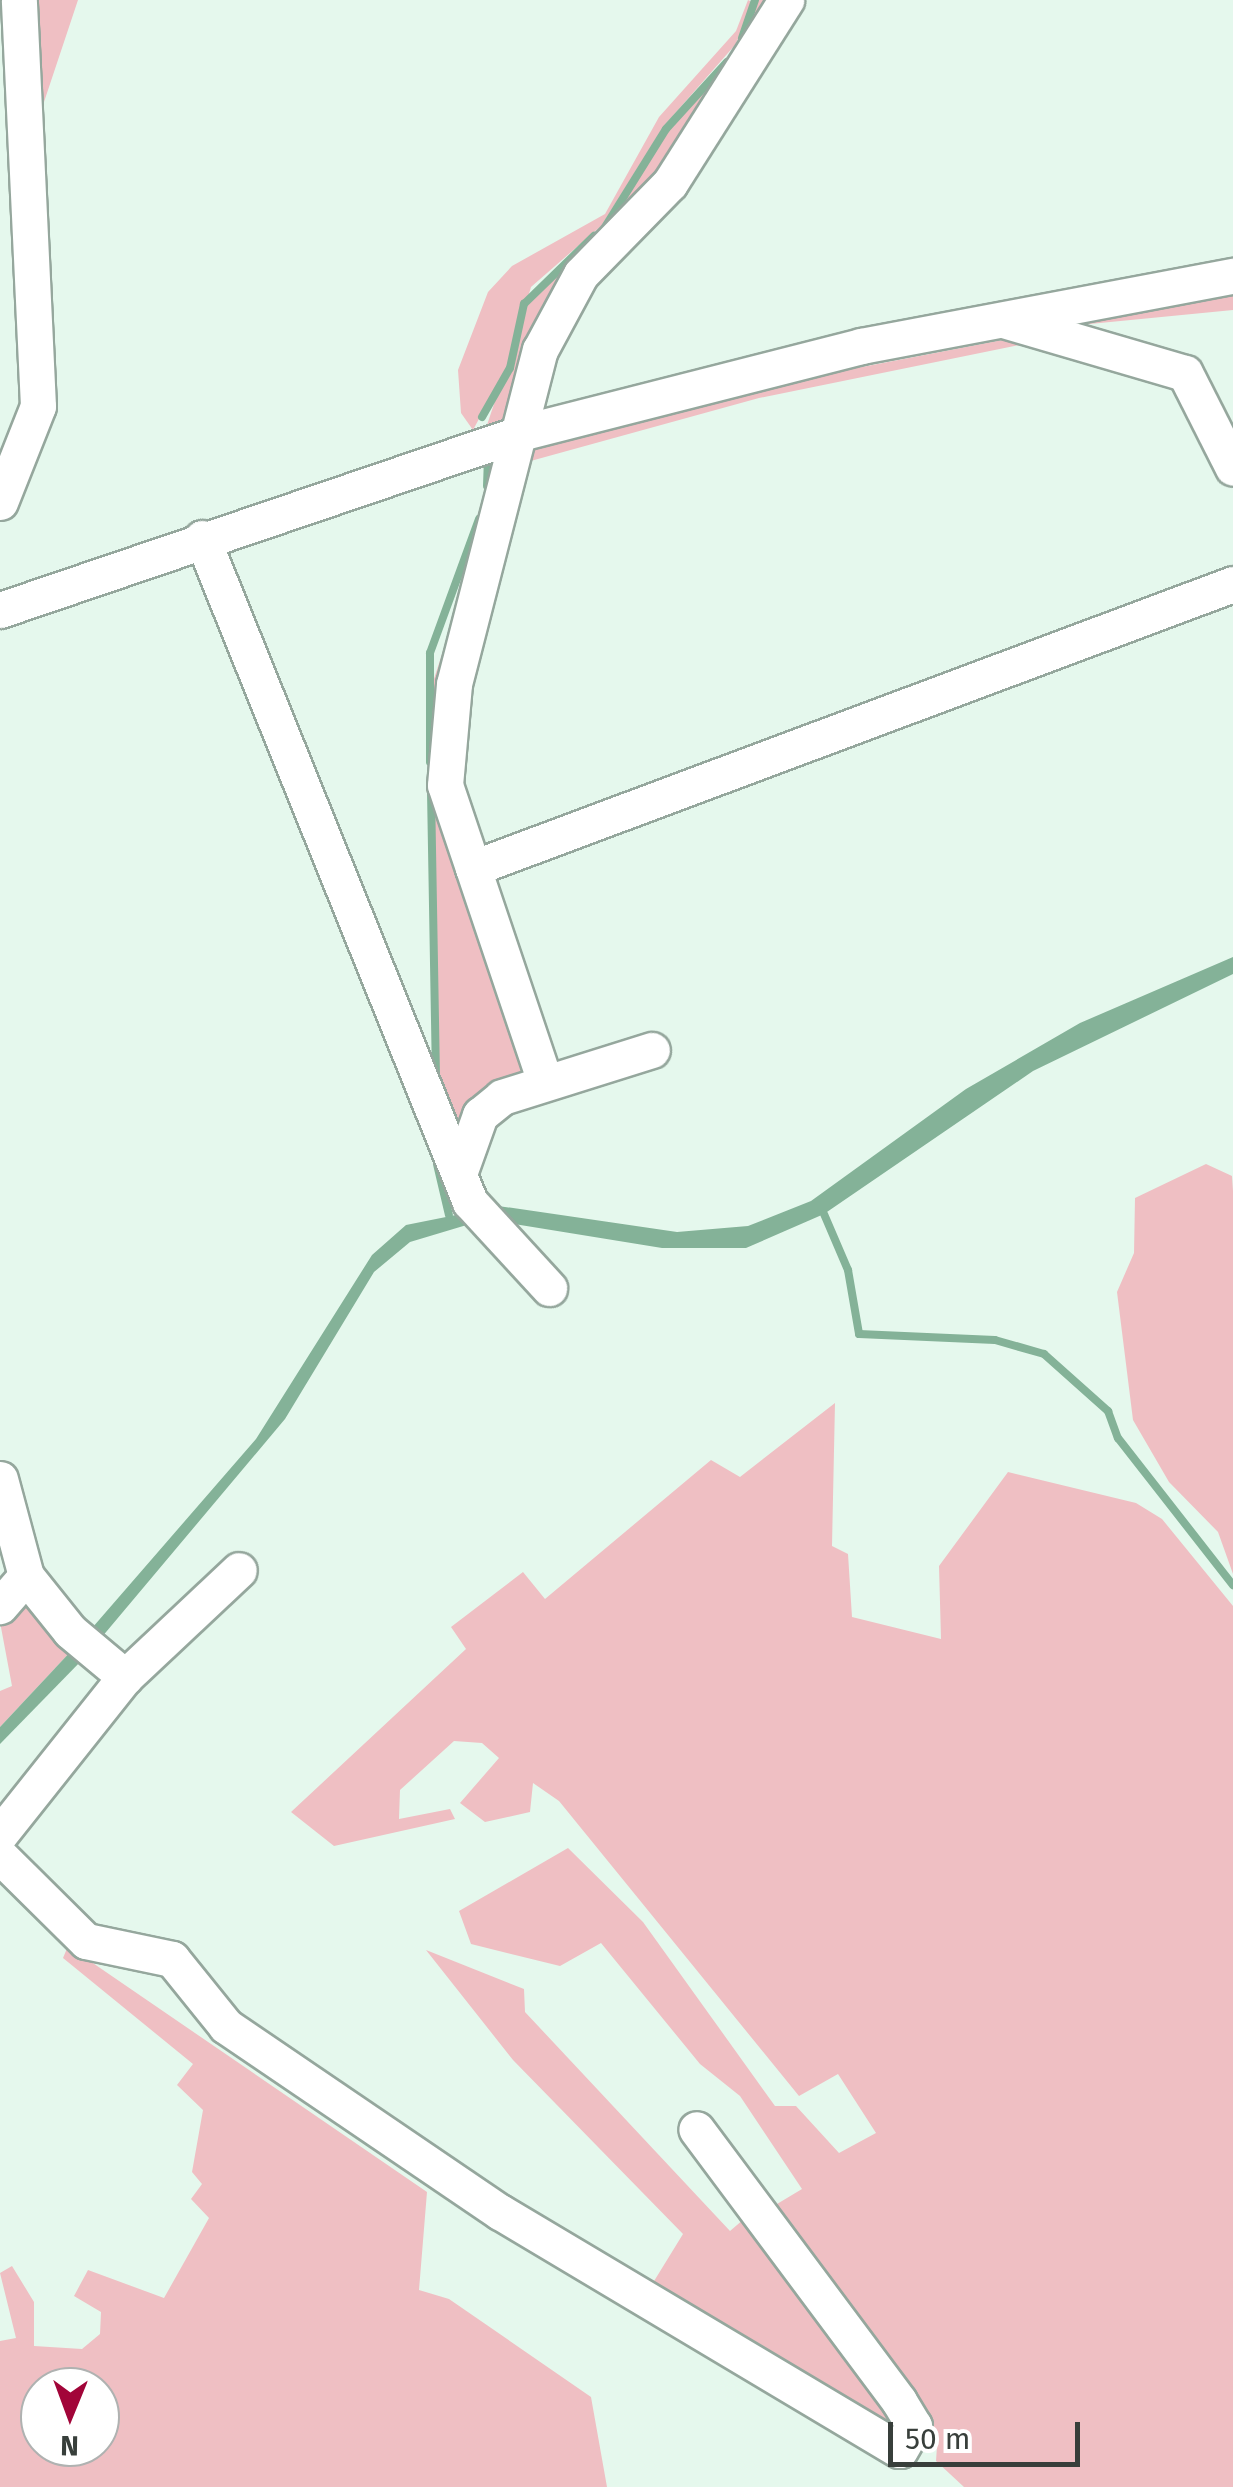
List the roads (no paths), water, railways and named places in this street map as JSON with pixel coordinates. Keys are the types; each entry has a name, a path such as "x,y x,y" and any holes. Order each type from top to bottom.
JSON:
{"street":[{"path":"0,502 38,406 18,0"},
{"path":"544,1082 445,785 446,720 524,432 524,391 582,274 670,183 786,0"},
{"path":"0,610 202,538 524,432 758,369 1233,276"},
{"path":"1006,321 1185,373 1233,468"},
{"path":"202,538 472,1202 549,1288"},
{"path":"473,868 1233,584"},
{"path":"472,1202 480,1115 544,1082 652,1050"},
{"path":"0,1479 26,1576 70,1632 115,1670"},
{"path":"0,1834 115,1670 239,1570"},
{"path":"0,1606 26,1576"},
{"path":"0,1856 86,1941 172,1959 226,2026 500,2212 900,2450 914,2426 899,2400 696,2129"}],"waterway":[{"path":"742,38 755,0"},
{"path":"605,227 666,129 727,62"},
{"path":"482,417 510,368 524,304 594,236"},
{"path":"487,486 488,456"},
{"path":"430,762 430,653 479,519"},
{"path":"431,791 436,1077"},
{"path":"437,1164 449,1215"},
{"path":"824,1214 848,1270 859,1334 995,1340 1044,1354 1108,1411 1118,1438 1233,1585"}]}
